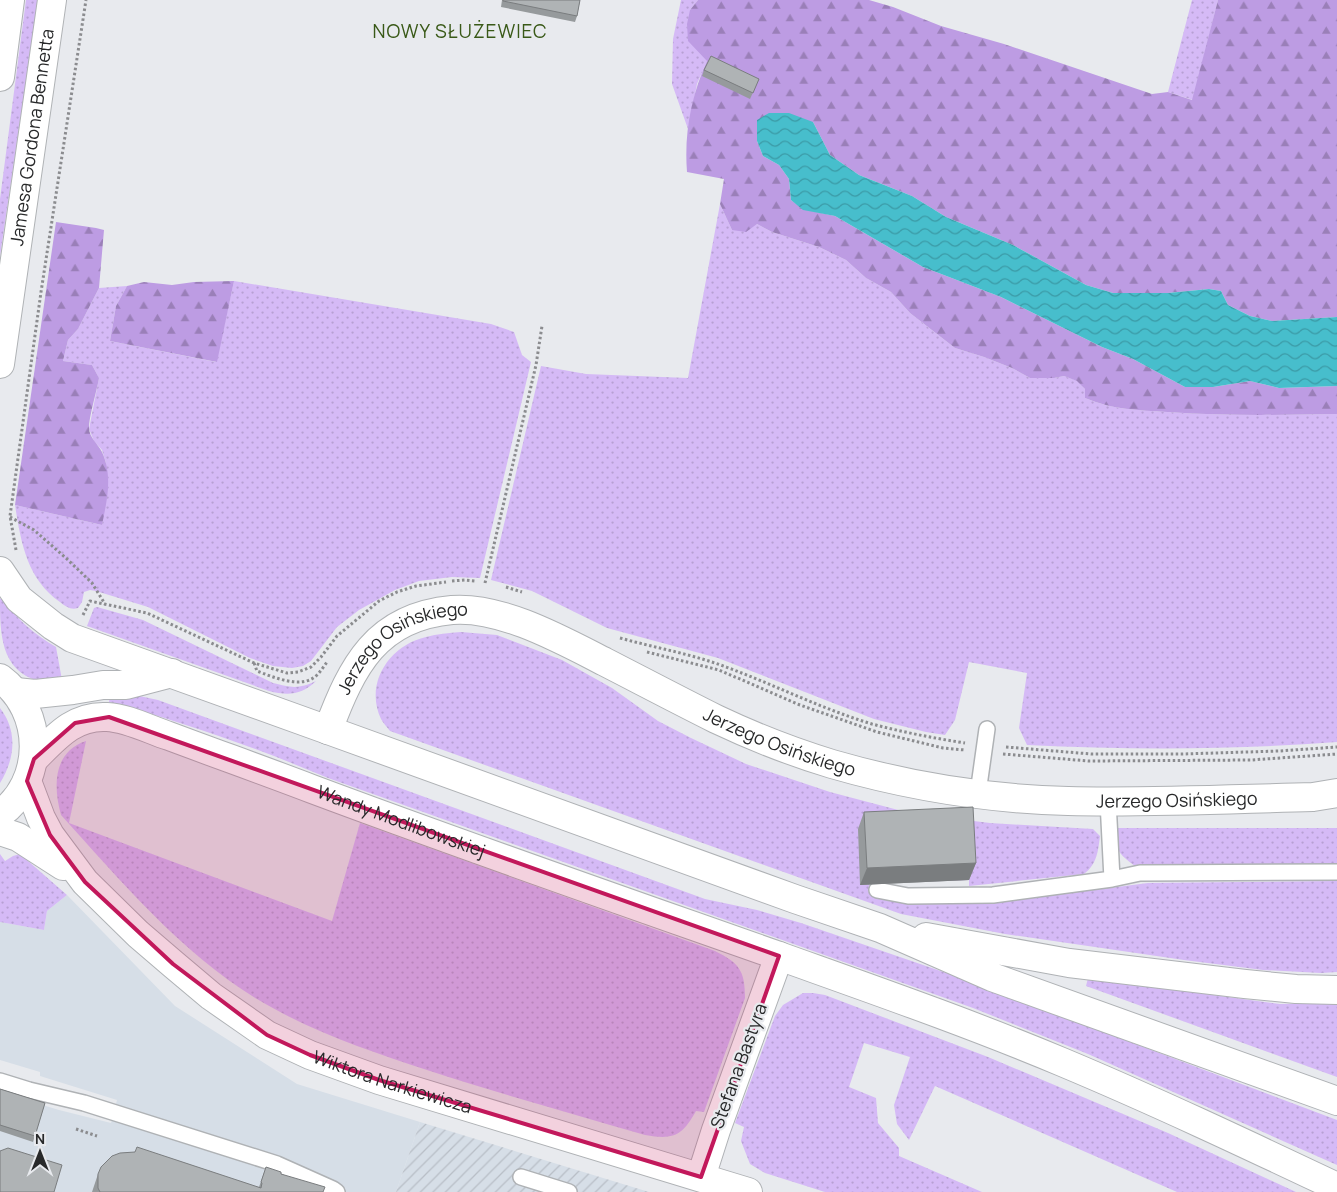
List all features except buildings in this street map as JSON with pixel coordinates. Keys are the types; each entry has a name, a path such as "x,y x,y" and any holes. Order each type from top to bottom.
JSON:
{"main road":[{"path":"0,77 10,0"},
{"name":"Jamesa Gordona Bennetta","path":"0,364 52,0"},
{"path":"9,564 19,599 53,626 72,638 777,893 880,928 992,977 1337,1101"},
{"name":"Jerzego Osińskiego","path":"328,730 343,691 355,669 366,652 379,639 394,628 412,620 452,610 469,610 503,617 547,633 717,719 780,747 879,777 924,786 1040,800 1329,798"},
{"path":"8,685 35,694 103,685 126,685 172,673"},
{"name":"Wiktora Narkiewicza","path":"8,685 27,712 31,722 33,735 30,770 41,818 50,836 85,882 138,934 211,996 267,1035 310,1055 398,1086 748,1192"},
{"name":"Wandy Modlibowskiej","path":"0,814 14,802 30,770 60,733 82,719 99,717 118,719 428,832 899,998 1130,1092 1337,1187"},
{"name":"Wiktora Narkiewicza","path":"0,831 18,837 34,846 85,882"},
{"path":"880,928 1069,963 1245,984 1337,990"},
{"name":"Stefana Bastyra","path":"701,1177 779,956"}],"lane":[{"path":"978,793 987,729"},
{"path":"1108,801 1112,879"},
{"path":"877,890 908,896 993,894 1112,879 1140,873 1337,872"},
{"path":"0,1081 84,1103 277,1164 333,1188 337,1192"},
{"path":"521,1177 568,1192"}],"path":[{"path":"9,564 14,542 10,516 41,292 86,0"},
{"path":"485,583 530,392 542,326"},
{"path":"10,516 34,530 67,559 92,583 105,604"},
{"path":"638,650 719,670 800,705 877,732 943,748 1030,758 1089,761 1251,760 1337,754"},
{"path":"254,663 257,671 287,682 302,682 316,676 331,657"},
{"path":"76,1130 97,1136"}],"highlighted area":[{"path":"109,717 779,956 701,1177 379,1080 310,1055 267,1035 173,964 85,882 50,835 27,781 34,759 75,723"}],"shaded area":[{"path":"26,0 38,0 0,256 0,199"},
{"path":"681,0 698,0 690,10 707,61 697,84 688,129 672,84 673,39"},
{"path":"1192,0 1218,0 1193,100 1168,92"},
{"path":"720,204 732,230 757,224 772,232 819,247 846,260 866,278 891,292 910,313 955,348 1012,368 1030,378 1064,376 1078,381 1085,389 1085,398 1096,402 1126,409 1146,411 1252,415 1337,414 1337,742 1260,747 1182,748 1104,748 1027,745 1019,728 1027,673 969,662 955,720 945,735 926,732 874,719 718,658 607,628 532,591 491,580 541,366 586,374 688,378"},
{"path":"234,281 491,324 514,332 522,355 531,362 480,578 452,577 419,581 395,590 359,610 337,627 311,661 303,666 292,668 273,666 250,658 148,607 96,591 84,592 82,602 78,608 66,607 49,593 40,582 27,559 15,505 102,525 106,463 102,450 94,441 89,429 99,378 92,365 63,361 68,340 78,329 99,288 127,286 116,306 110,341 216,362"},
{"path":"3,598 26,626 56,647 62,680 41,682 26,676 16,669 5,649 2,637 0,599"},
{"path":"97,607 143,620 273,683 295,687 316,681 300,692 282,694 269,691 87,626 94,608"},
{"path":"461,632 497,635 562,660 612,688 658,721 691,738 746,764 830,792 902,811 990,823 1093,829 1100,836 1094,862 1084,874 969,886 969,880 860,884 869,884 870,895 908,904 992,903 1148,883 1337,881 1337,972 1263,970 1184,960 1005,934 901,914 390,731 381,719 376,692 378,679 391,657 413,641 434,635"},
{"path":"110,694 130,694 158,700 705,899 757,910 801,923 958,977 1337,1120 1337,1165 1088,1054 973,1008 328,778 220,736 109,702"},
{"path":"0,708 10,726 12,745 9,764 0,783"},
{"path":"86,741 69,823 332,921 360,823 715,951 730,959 742,974 745,998 704,1112 696,1111 686,1126 676,1134 663,1137 645,1135 482,1087 383,1055 319,1031 257,999 202,960 152,914 61,815 58,804 57,782 61,762 75,746"},
{"path":"1118,828 1337,828 1337,865 1135,866 1124,858 1117,846"},
{"path":"0,854 5,861 20,854 67,895 47,911 44,930 0,922"},
{"path":"67,895 175,1006 297,1084 420,1122 396,1192 0,1192 0,1092 111,1123 117,1100 40,1076 40,1072 0,1060 0,922 44,930 47,911"},
{"path":"1088,978 1280,1004 1337,1003 1337,1077 1086,986"},
{"path":"803,993 825,995 988,1057 1168,1133 1296,1192 1177,1192 935,1086 909,1140 897,1124 894,1105 910,1057 864,1043 849,1087 876,1098 878,1123 899,1148 899,1156 982,1192 825,1192 765,1173 750,1164 741,1141 744,1127 735,1123 775,1016 783,1005"},
{"path":"420,1122 649,1192 396,1192"}],"green space":[{"path":"698,0 869,0 893,7 941,26 1004,44 1152,94 1168,92 1192,100 1218,0 1337,0 1337,317 1272,321 1250,316 1228,305 1221,291 1209,289 1168,293 1113,293 1086,285 1013,245 946,217 912,196 859,175 830,155 813,122 757,141 763,156 779,165 789,179 791,200 803,209 835,216 923,267 1001,297 1102,347 1133,359 1185,387 1213,387 1250,381 1279,388 1337,386 1337,414 1252,415 1146,411 1126,409 1096,402 1085,398 1085,389 1077,381 1064,376 1030,378 1012,368 955,348 910,313 891,292 866,278 846,260 819,247 772,232 757,224 746,232 732,230 720,204 724,179 687,172 686,158 690,115 701,74 707,61 688,41 687,24 690,10"},
{"path":"56,222 104,230 99,288 78,329 68,340 63,361 92,365 99,378 90,417 89,431 102,452 107,470 108,488 102,525 15,505"},
{"path":"234,281 217,362 110,341 116,306 127,286 144,282 172,285 194,282"}],"water":[{"path":"769,113 789,113 813,122 830,155 859,175 912,196 946,217 1013,245 1086,285 1113,293 1168,293 1209,289 1221,291 1228,305 1250,316 1272,321 1337,317 1337,386 1279,388 1250,381 1213,387 1185,387 1133,359 1102,347 1001,297 923,267 835,216 803,210 791,200 789,179 779,165 763,156 757,141 757,120"}],"district":[{"name":"NOWY SŁUŻEWIEC","path":"460,31"}]}
